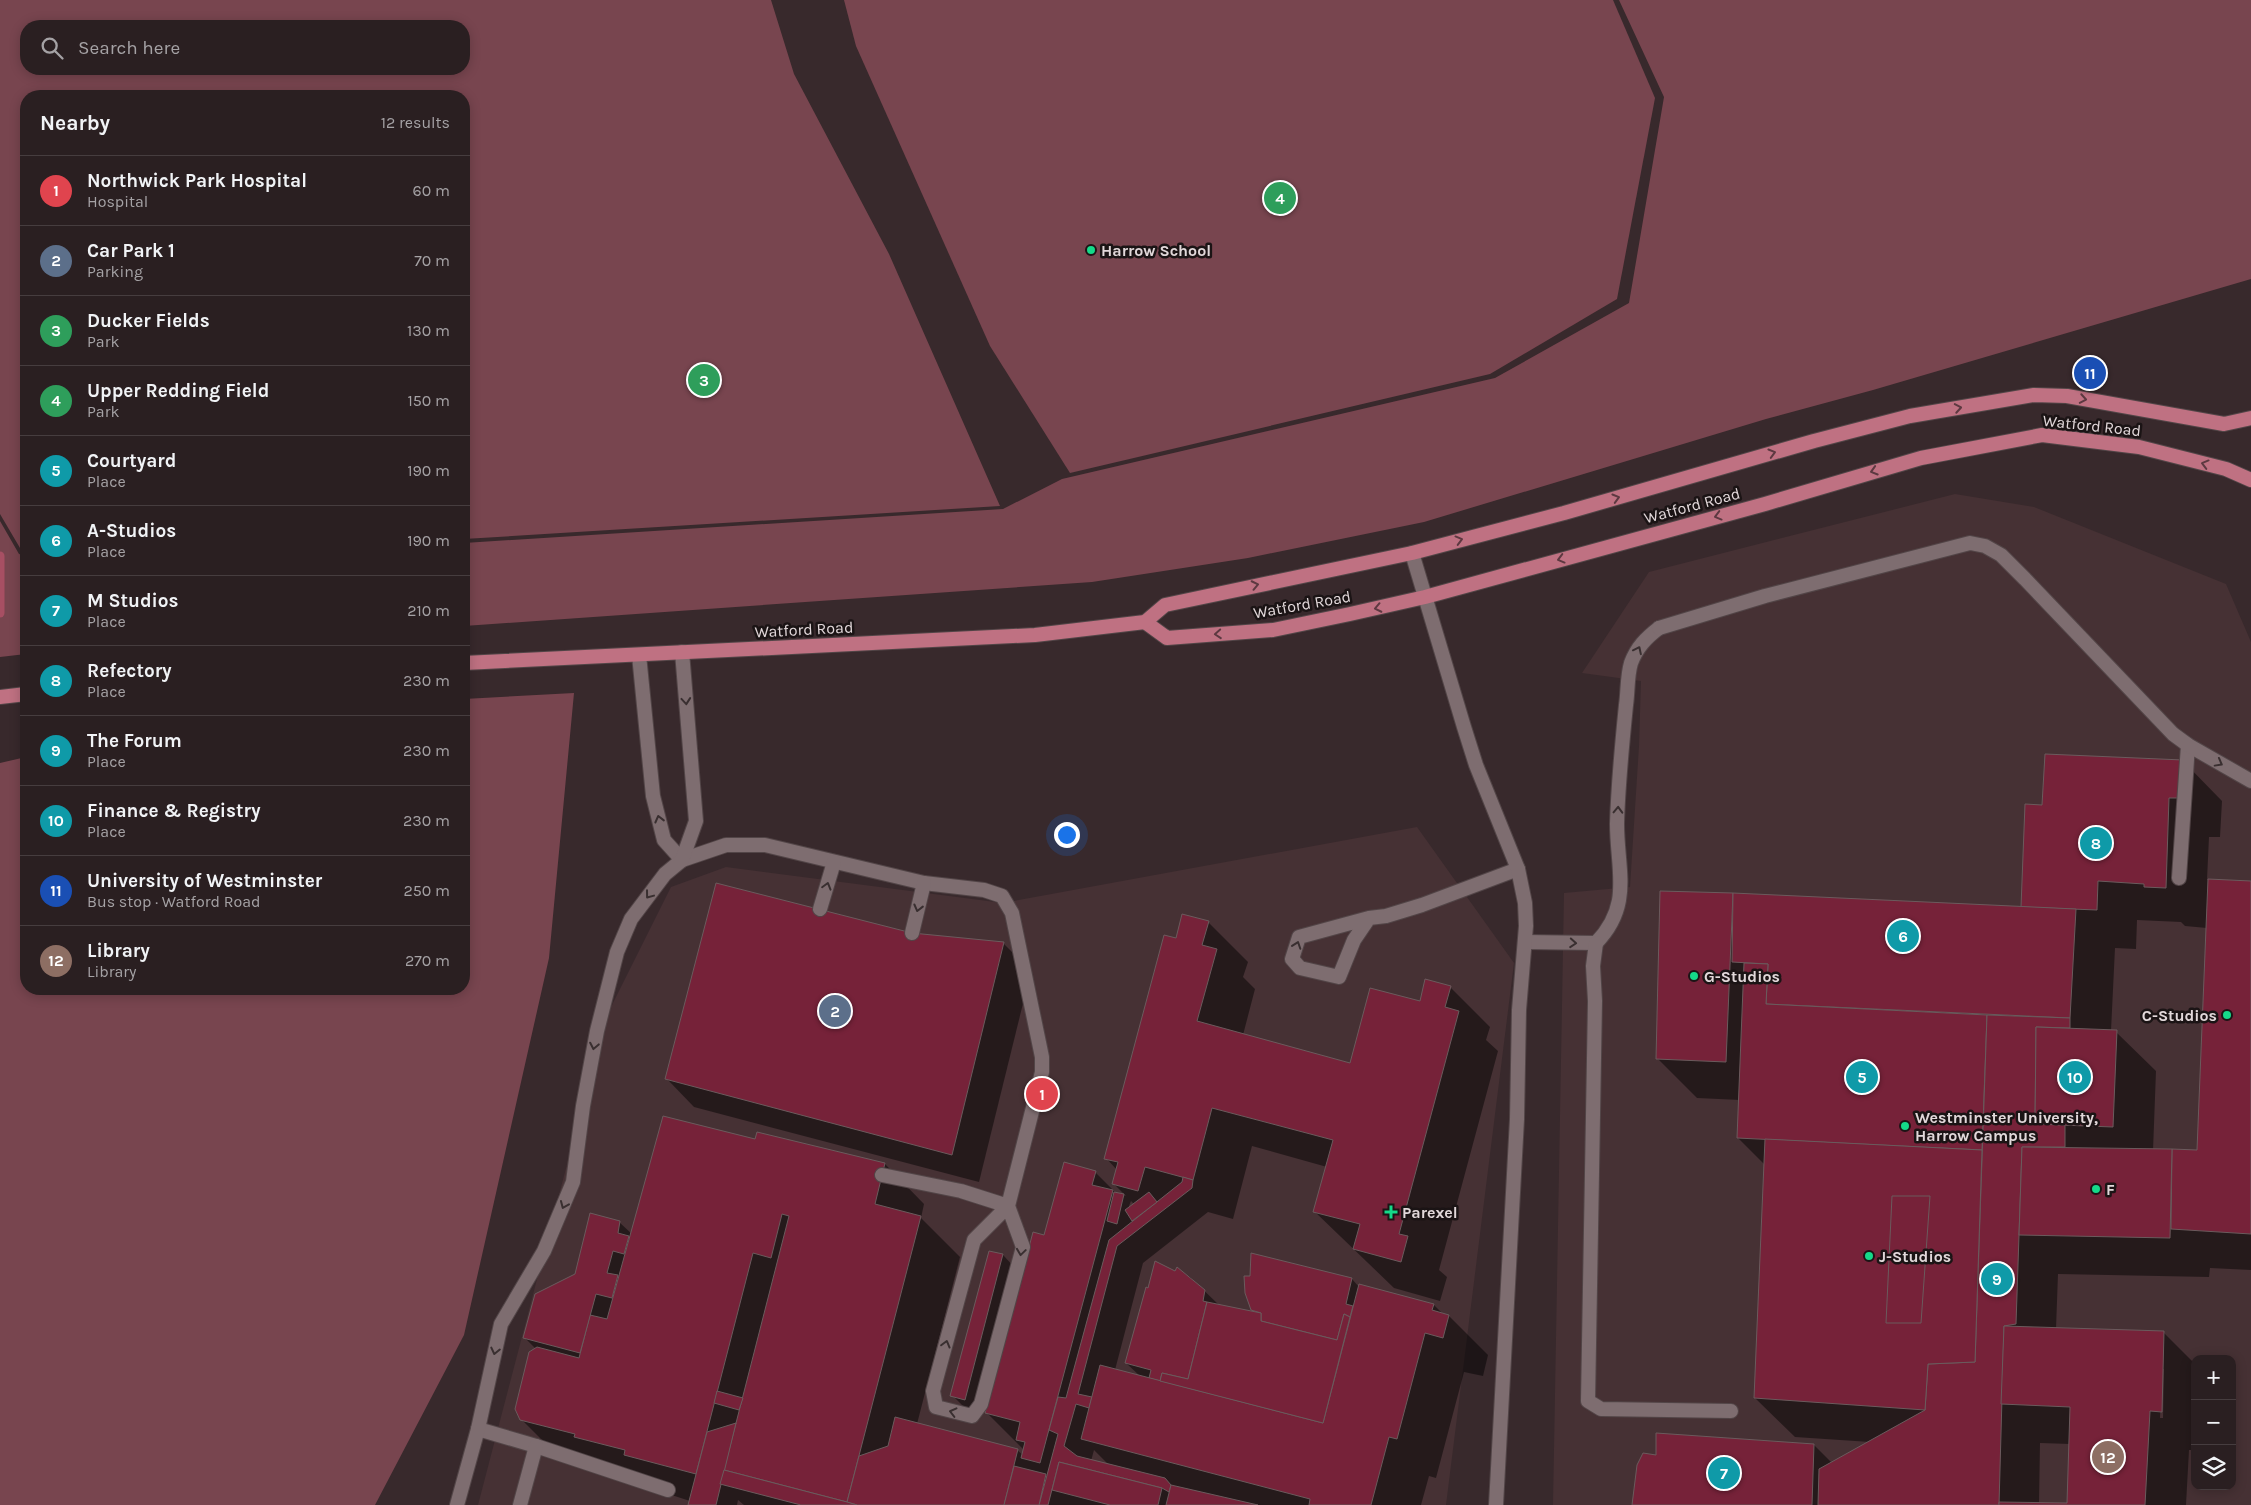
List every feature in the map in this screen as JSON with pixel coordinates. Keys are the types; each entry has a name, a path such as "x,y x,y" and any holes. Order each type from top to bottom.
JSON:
{"main road":[{"name":"Watford Road","path":"470,663 1035,635 1144,622 1165,605 1412,553 1564,513 1814,441 1910,416 2034,395 2068,396 2224,424 2251,418"},
{"name":"Watford Road","path":"1144,622 1167,638 1273,630 1425,598 1765,504 1920,458 2042,435 2139,447 2226,469 2251,480"},
{"path":"0,698 20,695"}],"street":[{"path":"1731,1411 1601,1409 1588,1401 1595,1011 1593,966 1596,943 1606,933 1616,916 1620,899 1621,879 1617,825 1620,760 1631,664 1643,640 1659,628 1897,561 1970,543 1985,546 2001,555 2173,734 2188,745 2251,781"},
{"path":"1412,553 1476,765 1518,869 1525,903 1519,1010 1517,1119 1496,1505"},
{"path":"682,652 696,820 682,860"},
{"path":"639,655 653,796 664,840 682,860"},
{"path":"2179,878 2188,745"},
{"path":"457,1505 478,1429 501,1324 544,1251 573,1182 583,1106 597,1031 617,952 631,919 665,874 682,860 726,844 765,845 924,883 984,890 1002,896 1012,914 1042,1057 1042,1072 1008,1206 974,1240 933,1391 936,1407 972,1416 981,1404 1023,1246 1008,1206"},
{"path":"820,909 834,862"},
{"path":"1369,918 1354,940 1339,977 1300,968 1292,958 1299,937 1369,918 1386,916 1422,905 1518,869"},
{"path":"912,932 924,883"},
{"path":"1524,942 1596,943"},
{"path":"882,1175 961,1190 1008,1206"},
{"path":"478,1429 536,1446 668,1490"},
{"path":"520,1505 536,1446"}],"shaded area":[{"path":"0,0 771,0 794,74 889,254 1000,506 470,539 470,90 20,90 20,548 0,514"},
{"path":"844,0 1613,0 1655,98 1617,299 1490,374 1070,473 990,346 856,46"},
{"path":"1619,0 2251,0 2251,279 1873,390 1766,419 1424,522 1248,558 1092,582 470,626 470,543 1003,509 1062,479 1495,378 1629,303 1664,97"},
{"name":"Westminster University, Harrow Campus","path":"1955,494 2034,507 2226,584 2251,642 2251,1505 1553,1505 1564,893 1630,887 1639,746 1641,681 1582,673 1649,572"},
{"path":"0,521 20,554 20,655 0,657"},
{"path":"574,693 549,958 464,1335 375,1505 0,1505 0,763 20,758 20,995 470,995 470,699"},
{"path":"1417,827 1514,963 1446,1505 478,1505 605,1019 671,887 726,867 1003,903"}],"building":[{"path":"2045,754 2183,760 2181,798 2169,798 2166,888 2144,887 2144,884 2098,881 2097,910 2021,907 2025,804 2042,805"},
{"name":"C-Studios","path":"2208,879 2251,881 2251,1234 2171,1229 2172,1149 2197,1150"},
{"path":"716,883 912,933 1004,942 952,1155 665,1079"},
{"name":"G-Studios","path":"1660,891 1733,893 1726,1062 1656,1059"},
{"path":"1733,893 2076,909 2070,1018 1766,1004 1768,964 1732,962"},
{"path":"1182,914 1209,921 1202,945 1217,949 1197,1021 1350,1063 1370,988 1420,1001 1425,979 1451,986 1445,1007 1459,1011 1399,1234 1408,1236 1401,1262 1353,1249 1360,1224 1313,1212 1333,1140 1212,1108 1193,1180 1145,1167 1138,1191 1112,1184 1118,1162 1104,1159 1164,935 1176,938"},
{"path":"1744,963 1768,964 1766,1004 1987,1015 1982,1150 1737,1138"},
{"path":"1987,1015 2070,1018 2070,1028 2036,1027 2035,1124 2065,1124 2065,1147 2022,1147 2016,1324 2004,1326 1999,1505 1818,1505 1819,1469 1925,1410 1928,1364 1975,1362"},
{"path":"2036,1027 2117,1030 2113,1127 2035,1124"},
{"path":"663,1116 755,1139 757,1132 885,1163 875,1204 921,1216 847,1502 724,1470 789,1216 782,1214 771,1258 753,1253 696,1474 624,1455 625,1450 574,1437 575,1434 520,1420 515,1409 529,1352 537,1347 579,1358 590,1315 607,1319"},
{"name":"J-Studios","path":"1765,1139 1982,1150 1975,1362 1928,1364 1925,1410 1754,1398"},
{"name":"F","path":"2022,1147 2172,1149 2170,1238 2019,1235"},
{"path":"1064,1162 1096,1171 1092,1185 1113,1190 1040,1463 1021,1458 1025,1442 1016,1440 1020,1422 985,1413 1033,1232 1044,1235"},
{"path":"1183,1177 1193,1180 1192,1188 1117,1246 1078,1394 1092,1397 1089,1408 1076,1404 1064,1446 1077,1456 1165,1478 1171,1485 1169,1492 1162,1488 1059,1462 1048,1505 1039,1505 1058,1434 1049,1430 1058,1397 1066,1398 1109,1240 1182,1182"},
{"path":"1114,1192 1124,1194 1117,1224 1107,1221"},
{"path":"1149,1192 1157,1202 1132,1221 1125,1210"},
{"path":"1892,1196 1930,1196 1921,1323 1886,1323"},
{"path":"590,1213 620,1221 618,1233 629,1236 624,1254 613,1251 607,1273 618,1275 612,1298 596,1294 580,1353 523,1338 535,1294 575,1274"},
{"path":"989,1251 1003,1254 965,1400 950,1396"},
{"path":"1251,1253 1352,1278 1346,1304 1353,1306 1350,1317 1344,1314 1337,1340 1261,1321 1261,1313 1251,1310 1245,1293 1244,1276 1250,1276"},
{"path":"1155,1261 1175,1271 1177,1267 1205,1290 1203,1301 1207,1302 1188,1379 1162,1373 1160,1381 1149,1378 1151,1370 1125,1363"},
{"path":"1359,1284 1434,1304 1432,1310 1449,1315 1443,1338 1425,1333 1397,1439 1389,1437 1371,1505 1309,1505 1310,1499 1081,1439 1100,1365 1323,1423"},
{"path":"1207,1302 1261,1313 1261,1321 1337,1340 1344,1314 1350,1317 1323,1423 1160,1381 1162,1373 1188,1379"},
{"path":"2004,1326 2164,1331 2162,1412 2150,1411 2145,1505 1999,1505 1999,1502 2067,1503 2070,1407 2001,1404"},
{"path":"717,1391 743,1398 739,1410 714,1403"},
{"path":"895,1417 1018,1449 1004,1505 857,1505 847,1502 859,1456 888,1446"},
{"path":"736,1423 716,1505 688,1505 707,1432"},
{"path":"1656,1433 1814,1444 1812,1505 1632,1505 1637,1465 1643,1453 1656,1455"},
{"path":"1059,1462 1162,1488 1158,1505 1110,1505 1052,1490"},
{"path":"1014,1466 1046,1474 1039,1505 1004,1505"},
{"path":"724,1470 857,1505 801,1505 720,1484"},
{"path":"1171,1485 1258,1505 1166,1505"}],"waterway":[{"path":"0,556 0,613"}],"place":[{"name":"Upper Redding Field","path":"1280,198"},
{"name":"Harrow School","path":"1091,250"},
{"name":"University of Westminster","path":"2090,373"},
{"name":"Ducker Fields","path":"704,380"},
{"name":"Refectory","path":"2096,843"},
{"name":"A-Studios","path":"1903,936"},
{"name":"G-Studios","path":"1694,976"},
{"name":"Car Park 1","path":"835,1011"},
{"name":"C-Studios","path":"2227,1015"},
{"name":"Courtyard","path":"1862,1077"},
{"name":"Finance & Registry","path":"2075,1077"},
{"name":"Northwick Park Hospital","path":"1042,1094"},
{"name":"Westminster University, Harrow Campus","path":"1905,1126"},
{"name":"F","path":"2096,1189"},
{"name":"Parexel","path":"1391,1212"},
{"name":"J-Studios","path":"1869,1256"},
{"name":"The Forum","path":"1997,1279"},
{"name":"Library","path":"2108,1457"},
{"name":"M Studios","path":"1724,1473"}]}
